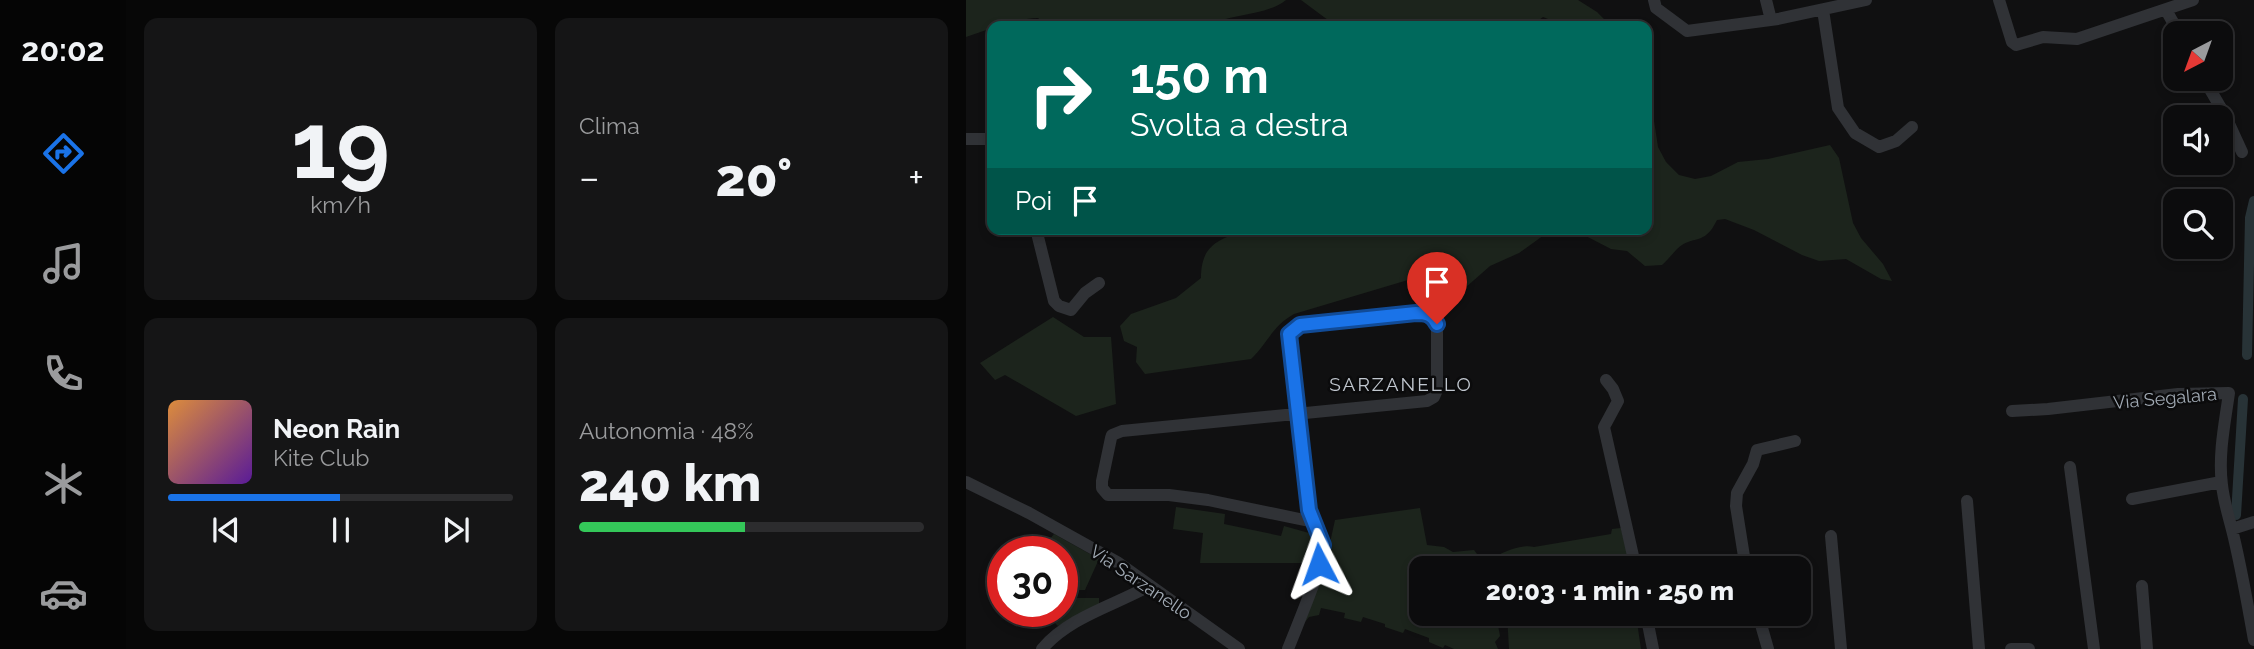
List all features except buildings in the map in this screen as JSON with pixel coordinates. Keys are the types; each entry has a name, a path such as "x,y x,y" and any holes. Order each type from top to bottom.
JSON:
{"street":[{"path":"1654,0 1656,8 1687,31 1771,20 1866,0"},
{"path":"1766,0 1771,20"},
{"path":"1999,0 2012,42 2016,45 2043,37 2077,39 2193,0"},
{"path":"1822,9 1838,108 1855,133 1879,147 1896,141 1912,127"},
{"path":"2166,10 2172,21"},
{"path":"2211,91 2242,152"},
{"path":"966,139 987,139"},
{"path":"1038,235 1054,301 1059,306 1071,310 1085,293 1099,283"},
{"path":"1288,649 1322,555 1323,545 1314,522 1309,510 1298,412 1289,342 1289,334 1300,325 1426,313 1433,317 1437,324 1437,390 1434,397 1427,401 1298,412 1116,433 1111,438 1102,481 1105,492 1113,497 1168,495 1208,500 1314,522"},
{"path":"1606,380 1618,401 1604,427 1633,556"},
{"name":"Via Segalara","path":"2012,411 2048,410 2178,394 2229,393 2221,482 2254,639"},
{"path":"1744,556 1736,506 1737,493 1753,464 1757,450 1795,441"},
{"path":"2070,467 2094,649"},
{"name":"Via Sarzanello","path":"966,482 1117,562 1238,649"},
{"path":"2132,499 2221,482"},
{"path":"1967,501 1979,649"},
{"path":"2232,529 2254,522"},
{"path":"1832,536 1841,649"},
{"path":"1042,649 1086,615 1149,586"},
{"path":"2142,586 2147,649"},
{"path":"1648,626 1653,649"},
{"path":"1761,626 1768,649"},
{"path":"2011,649 2029,649"}],"shaded area":[{"path":"966,0 1286,0 1268,9 1219,21 1042,21 1038,18 987,21 987,30 966,37"},
{"path":"1301,0 1578,0 1606,21 1553,21 1543,17 1538,21 1329,21"},
{"path":"1652,111 1658,147 1666,162 1679,175 1695,179 1711,176 1738,162 1768,159 1830,145 1839,158 1853,223 1892,281 1881,279 1846,259 1819,261 1802,255 1754,230 1725,219 1717,220 1708,234 1677,249 1662,265 1645,266 1627,251 1611,249 1584,235 1652,235"},
{"path":"1544,235 1519,253 1490,266 1465,288 1418,277 1294,314 1275,329 1251,359 1145,374 1136,362 1137,347 1124,341 1120,326 1131,314 1176,298 1201,278 1208,250 1228,237"},
{"path":"1053,317 1084,337 1111,337 1116,404 1076,416 1005,375 995,380 980,363"},
{"path":"1176,507 1225,514 1224,524 1281,536 1284,526 1309,533 1316,544 1313,563 1200,563 1203,533 1173,529"},
{"path":"1420,508 1427,545 1444,547 1453,552 1474,550 1476,556 1409,556 1409,626 1498,626 1500,636 1495,642 1498,649 1454,649 1445,645 1443,648 1429,642 1429,638 1405,629 1403,633 1363,617 1361,622 1344,618 1345,613 1321,608 1319,615 1309,617 1305,622 1326,561 1335,520"},
{"path":"1621,528 1628,556 1496,556 1525,546 1534,547 1611,534 1612,529"},
{"path":"1078,547 1099,559 1085,590 1078,590"},
{"path":"1078,598 1099,598 1099,606 1078,616"},
{"path":"1508,626 1638,626 1641,649 1509,649"}],"waterway":[{"path":"2247,355 2250,218 2254,201"},
{"path":"2236,515 2243,399"}],"district":[{"name":"SARZANELLO","path":"1401,384"}],"route":[{"path":"1319,564 1323,545 1309,510 1289,334 1300,325 1416,313 1426,313 1433,317 1437,324"}]}
